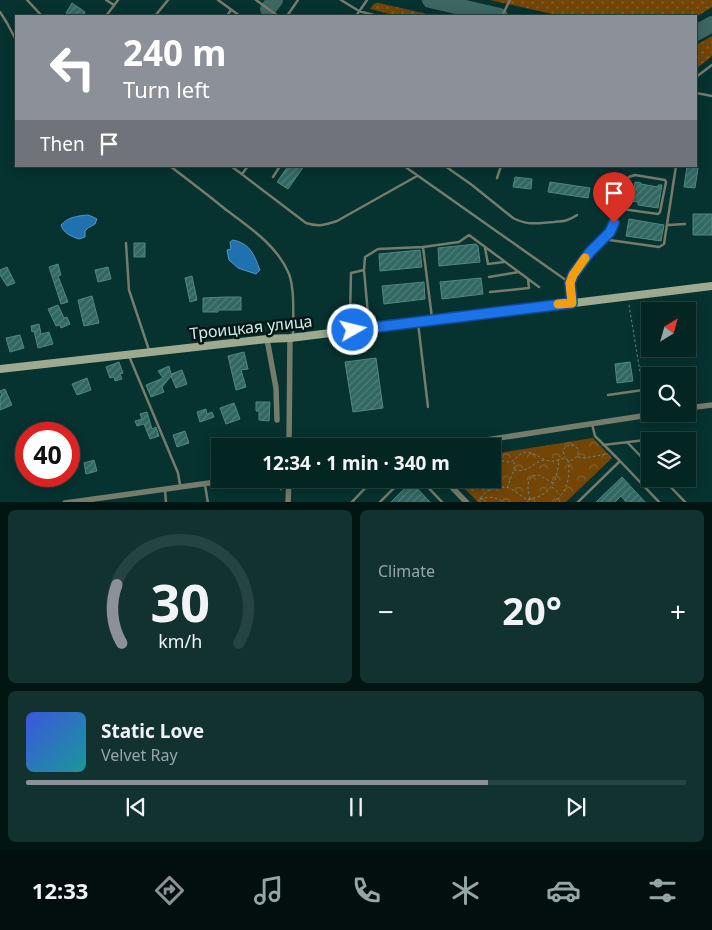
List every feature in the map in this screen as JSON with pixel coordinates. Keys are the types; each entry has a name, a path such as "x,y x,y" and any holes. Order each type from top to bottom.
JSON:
{"street":[{"name":"Троицкая улица","path":"0,369 267,339 292,338 712,286"},
{"path":"289,438 292,338"},
{"path":"267,339 276,388 277,420"},
{"path":"696,407 712,405"},
{"path":"500,438 641,416"},
{"path":"65,502 211,482"},
{"path":"288,502 289,488"},
{"path":"453,488 467,502"}],"lane":[{"path":"27,0 41,15"},
{"path":"106,0 114,5"},
{"path":"107,15 118,0"},
{"path":"156,15 168,0"},
{"path":"218,0 238,15"},
{"path":"256,0 277,15"},
{"path":"288,15 298,0"},
{"path":"341,0 359,11 373,15"},
{"path":"357,15 367,0"},
{"path":"502,15 510,0"},
{"path":"228,15 231,10"},
{"path":"0,12 15,38"},
{"path":"697,76 712,66"},
{"path":"697,93 712,96"},
{"path":"171,167 247,225 266,241 280,258 290,276 292,338"},
{"path":"232,167 306,223 316,226 337,221 417,176"},
{"path":"242,174 247,167"},
{"path":"273,177 279,167"},
{"path":"405,167 570,283"},
{"path":"446,167 520,222 535,224 569,221 577,215"},
{"path":"497,178 501,167"},
{"path":"602,239 662,247 666,241 676,167"},
{"path":"572,303 570,283 573,275 590,252 610,232 614,223 615,208 621,184 629,177 635,175 665,180 662,205 658,214 615,208"},
{"path":"668,225 685,224"},
{"path":"369,328 364,270 365,257 378,249 423,247 459,242 469,235 539,287"},
{"path":"126,243 129,290 150,352"},
{"path":"484,246 488,264 505,262"},
{"path":"423,247 432,320"},
{"path":"350,315 351,273 364,270"},
{"path":"488,277 519,272"},
{"path":"490,292 529,288 528,279"},
{"path":"418,322 428,407"},
{"path":"128,354 178,474 180,486"},
{"path":"608,395 641,390"},
{"path":"592,424 595,436 660,502"},
{"path":"603,444 641,440"},
{"path":"627,442 641,457"},
{"path":"578,502 620,462"},
{"path":"205,483 208,502"},
{"path":"671,487 686,502"},
{"path":"351,502 365,488"},
{"path":"378,502 393,488"},
{"path":"429,488 443,502"},
{"path":"164,489 166,502"}],"path":[{"path":"629,304 641,378"},
{"path":"572,444 576,446 579,453 578,456 574,460 565,458 563,454 565,447 572,444"},
{"path":"501,460 508,462 526,452 544,460"},
{"path":"578,456 589,457 612,454"},
{"path":"514,470 524,471 536,462 565,458"},
{"path":"480,502 485,492 496,488 511,489 526,501 540,496 554,483 560,459"},
{"path":"507,488 514,470 514,460"},
{"path":"554,502 568,483 568,460"},
{"path":"530,499 528,485 532,476 539,475 554,483"},
{"path":"551,487 561,495"},
{"path":"275,488 280,489 284,494"},
{"path":"483,488 485,492"},
{"path":"480,499 493,497 505,502"}],"green space":[{"path":"490,0 712,0 712,7 697,16 557,15"},
{"path":"379,3 432,15 393,15 370,9 373,5"},
{"path":"712,36 712,56 697,68 697,44"},
{"path":"593,438 612,458 566,502 478,502 464,488 501,488 501,453"}],"water":[{"path":"88,215 97,219 95,224 85,231 85,237 79,239 73,237 62,228 61,225 64,222 76,216"},
{"path":"233,240 244,244 251,251 260,270 256,274 238,268 229,260 227,250 231,249 230,242"}],"building":[{"path":"72,3 85,12 84,15 69,15 66,13"},
{"path":"287,167 303,167 288,189 277,182"},
{"path":"687,167 698,168 695,188 684,187"},
{"path":"515,177 532,179 531,189 513,187"},
{"path":"550,182 590,188 588,198 548,192"},
{"path":"635,182 658,187 658,185 662,185 658,208 638,205 638,202 632,201"},
{"path":"693,214 712,214 712,235 693,235"},
{"path":"629,219 664,225 661,241 626,236"},
{"path":"134,243 145,243 145,257 134,257"},
{"path":"476,244 478,246 480,262 439,266 438,248"},
{"path":"420,250 422,267 380,271 379,254"},
{"path":"58,264 61,275 58,276 68,302 61,304 49,267"},
{"path":"7,267 15,283 7,286 0,275 0,270"},
{"path":"108,267 111,279 98,282 95,270"},
{"path":"192,276 197,300 190,302 185,278"},
{"path":"481,278 483,294 442,299 440,282"},
{"path":"424,282 425,299 384,304 382,286"},
{"path":"92,296 99,323 84,326 78,300"},
{"path":"241,297 241,310 203,312 203,298"},
{"path":"58,305 64,318 67,317 70,324 61,328 60,325 56,326 48,309"},
{"path":"39,324 41,334 49,332 53,344 38,348 31,326"},
{"path":"20,335 24,348 10,352 6,338"},
{"path":"244,352 248,369 241,370 246,387 236,390 228,356"},
{"path":"376,358 383,408 353,412 345,362"},
{"path":"119,362 123,373 120,374 122,379 115,381 114,377 110,378 106,367"},
{"path":"630,362 633,381 617,383 615,364"},
{"path":"169,366 171,374 182,370 187,384 176,388 171,376 162,387 164,392 151,397 146,385 163,378 158,371"},
{"path":"87,378 91,390 77,395 72,384"},
{"path":"5,389 12,405 0,410 0,396 2,396 0,391"},
{"path":"256,402 270,402 269,421 259,420"},
{"path":"234,403 240,419 226,424 220,408"},
{"path":"206,409 207,414 212,412 214,417 200,422 197,412"},
{"path":"147,412 152,429 156,427 159,436 150,439 144,424 137,426 135,421 142,419 140,414"},
{"path":"185,431 189,443 177,447 173,435"},
{"path":"94,460 97,471 86,474 84,463"},
{"path":"622,477 645,502 626,502 621,496 615,502 596,502"},
{"path":"405,488 417,488 430,502 391,502"}],"taxiway":[{"path":"268,9 275,0"},
{"path":"430,0 496,15"},
{"path":"697,32 712,24"}],"slow traffic":[{"path":"558,304 572,303 570,283 573,275 585,258"}],"route":[{"path":"353,330 572,303 570,283 573,275 590,252 610,232 614,223"}]}
